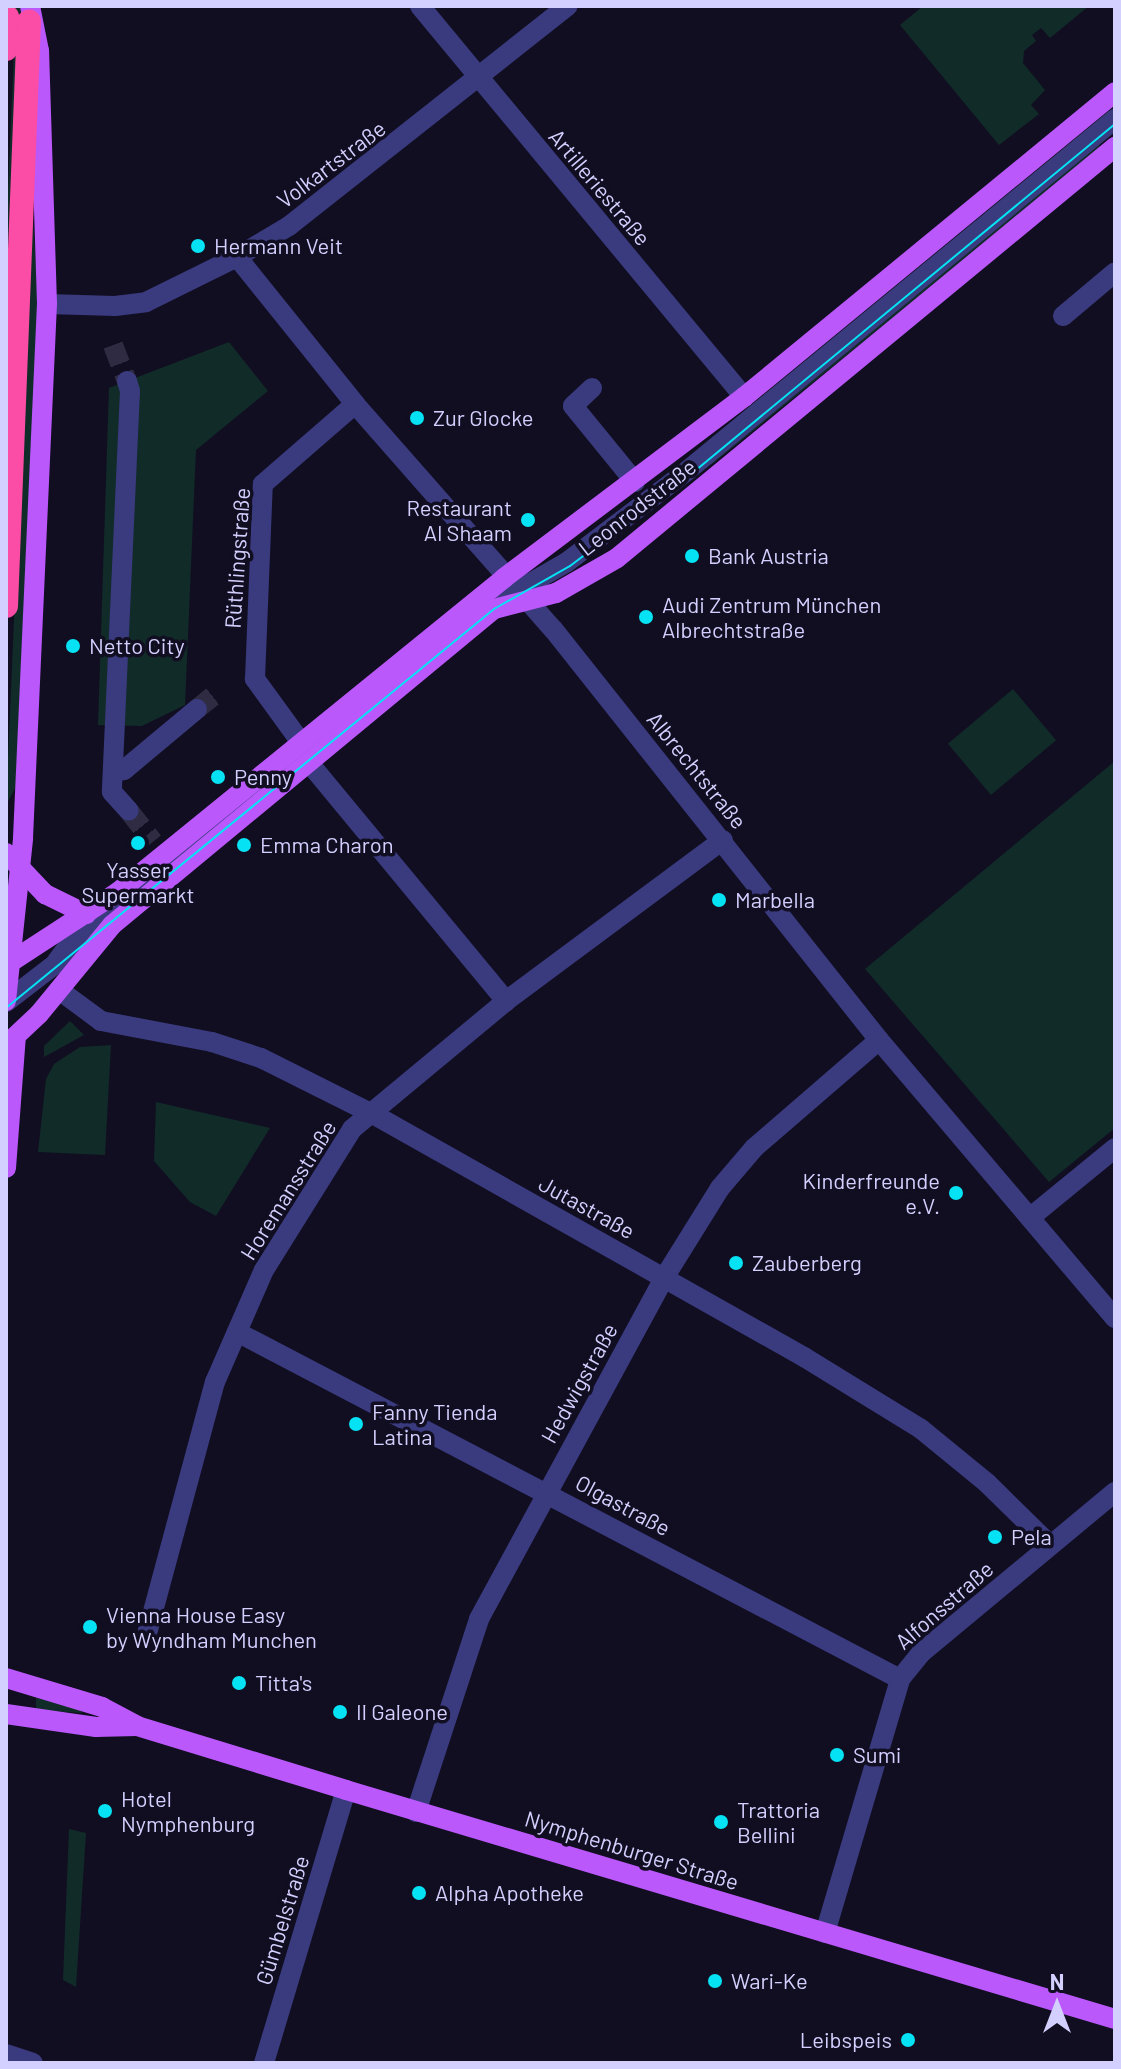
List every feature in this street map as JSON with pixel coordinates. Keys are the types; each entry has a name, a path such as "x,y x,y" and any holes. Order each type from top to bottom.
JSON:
{"highway":[{"path":"6,49 16,14"},
{"path":"6,606 16,14"}],"main road":[{"path":"6,1002 21,870 47,304 39,51 16,14"},
{"name":"Leonrodstraße","path":"11,1040 59,990 98,938 509,596 635,482 744,397 1115,92"},
{"name":"Leonrodstraße","path":"9,962 86,914 300,741 509,596 581,581 617,558 1115,147"},
{"path":"6,814 25,795"},
{"path":"6,853 45,894 86,914"},
{"path":"6,1168 11,1040"},
{"name":"Nymphenburger Straße","path":"6,1678 102,1707 137,1726 416,1812 1115,2019"},
{"name":"Nymphenburger Straße","path":"6,1714 96,1727 137,1726"}],"street":[{"name":"Artilleriestraße","path":"420,6 744,397"},
{"name":"Volkartstraße","path":"47,304 146,302 237,257 289,226 479,80 568,6"},
{"path":"57,961 69,945 482,608 509,596 594,544 1115,119"},
{"name":"Albrechtstraße","path":"237,257 509,596 723,840 879,1040 1032,1216 1115,1318"},
{"path":"1063,316 1114,273"},
{"path":"127,381 130,391 112,792 129,811"},
{"path":"592,388 573,406 635,482"},
{"name":"Rüthlingstraße","path":"300,741 255,679 263,484 355,404"},
{"path":"113,772 124,770 197,709"},
{"path":"310,764 506,1001"},
{"name":"Horemansstraße","path":"148,1630 204,1414 237,1332 272,1256 352,1129 506,1001 723,840"},
{"path":"6,1002 57,961 98,938"},
{"name":"Jutastraße","path":"59,990 101,1021 212,1042 261,1058 371,1113 664,1278 928,1434 1050,1545"},
{"name":"Hedwigstraße","path":"416,1812 463,1658 546,1492 664,1278 720,1188 754,1148 879,1040"},
{"path":"1032,1216 1115,1148"},
{"name":"Olgastraße","path":"237,1332 900,1679"},
{"name":"Alfonsstraße","path":"825,1933 900,1679 921,1653 1115,1492"},
{"name":"Gümbelstraße","path":"264,2063 346,1790"},
{"path":"6,2054 33,2063"}],"green space":[{"path":"16,6 21,6 6,351 6,235"},
{"path":"923,6 1089,6 1050,38 1041,28 1032,35 1036,41 1024,51 1023,63 1045,90 1031,105 1039,114 999,145 900,25"},
{"path":"1098,144 1102,149 712,465 708,460"},
{"path":"32,204 38,302 17,785 6,805"},
{"path":"229,342 268,391 196,450 185,705 142,726 98,725 109,388"},
{"path":"1013,689 1056,740 991,795 948,744"},
{"path":"1115,761 1115,1128 1049,1182 865,969"},
{"path":"70,1021 84,1035 44,1057 44,1046"},
{"path":"111,1045 105,1155 38,1152 46,1079 54,1064 80,1047"},
{"path":"156,1102 270,1128 216,1216 190,1202 154,1161"},
{"path":"36,1696 81,1711 82,1713 36,1710"},
{"path":"69,1829 86,1833 76,1987 63,1980"}],"tunnel":[{"path":"113,345 127,381"},
{"path":"197,709 219,691"},
{"path":"129,811 153,842"}],"tram line":[{"path":"6,1008 494,609 570,566 684,480 1115,124"}],"place":[{"name":"Hermann Veit","path":"198,246"},
{"name":"Zur Glocke","path":"417,418"},
{"name":"Restaurant Al Shaam","path":"528,520"},
{"name":"Bank Austria","path":"692,556"},
{"name":"Audi Zentrum München Albrechtstraße","path":"646,617"},
{"name":"Netto City","path":"73,646"},
{"name":"Penny","path":"218,777"},
{"name":"Yasser Supermarkt","path":"138,843"},
{"name":"Emma Charon","path":"244,845"},
{"name":"Marbella","path":"719,900"},
{"name":"Kinderfreunde e.V.","path":"956,1193"},
{"name":"Zauberberg","path":"736,1263"},
{"name":"Fanny Tienda Latina","path":"356,1424"},
{"name":"Pela","path":"995,1537"},
{"name":"Vienna House Easy by Wyndham Munchen","path":"90,1627"},
{"name":"Titta's","path":"239,1683"},
{"name":"Il Galeone","path":"340,1712"},
{"name":"Sumi","path":"837,1755"},
{"name":"Hotel Nymphenburg","path":"105,1811"},
{"name":"Trattoria Bellini","path":"721,1822"},
{"name":"Alpha Apotheke","path":"419,1893"},
{"name":"Wari-Ke","path":"715,1981"},
{"name":"Leibspeis","path":"908,2040"}]}
